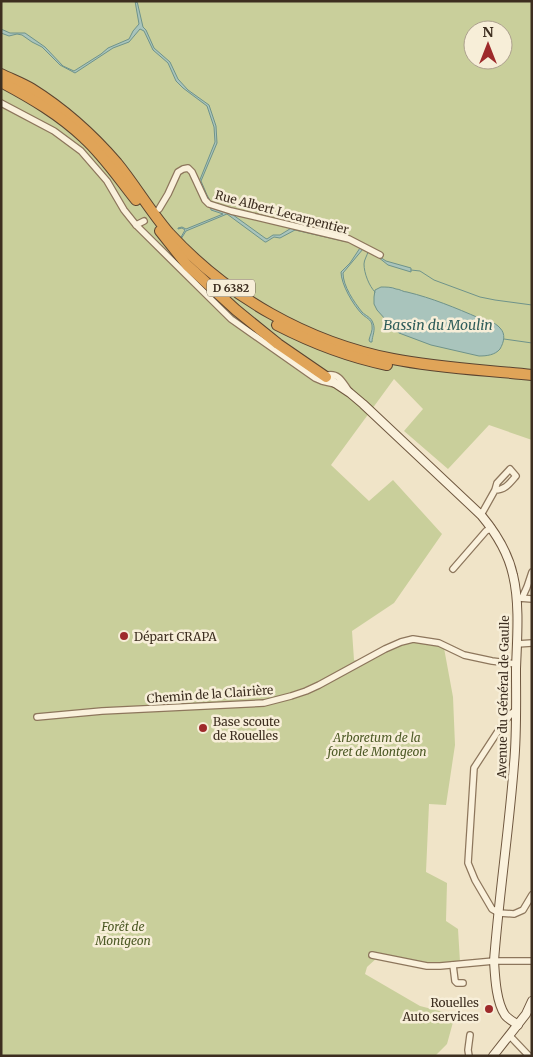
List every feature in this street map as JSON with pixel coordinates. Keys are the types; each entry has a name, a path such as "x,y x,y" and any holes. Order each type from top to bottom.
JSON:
{"highway":[{"name":"D 6382","path":"1,74 30,88 79,124 97,140 118,164 169,232 213,274 234,291 273,315 311,334 370,354 428,364 532,375"},
{"name":"D 6382","path":"1,82 41,104 85,139 104,159 156,226 186,259 226,292 276,324 314,343 352,356 398,367 532,382"},
{"path":"156,226 187,264 236,310 324,379"}],"street":[{"path":"1,103 54,131 81,151 108,181 124,210 136,225 231,319 315,378 324,379 328,374 336,375 350,393"},
{"name":"Rue Albert Lecarpentier","path":"159,209 178,172 188,168 192,172 205,200 211,205 349,239 380,255"},
{"path":"136,225 144,221"},
{"name":"Avenue du Général de Gaulle","path":"324,379 337,384 350,393 481,515 492,528 508,556 519,598 516,710 514,764 494,961 499,1000 505,1015 518,1025"},
{"path":"481,515 495,490"},
{"path":"453,569 486,531 492,528"},
{"path":"519,598 527,587 532,572"},
{"path":"519,598 532,599"},
{"name":"Chemin de la Clairière","path":"37,717 102,710 264,703 306,691 386,649 413,639 439,643 464,655 517,664"},
{"path":"517,644 532,643"},
{"path":"516,710 504,722 474,768 468,863 475,880 492,909 499,913 514,914 523,910 532,895"},
{"path":"372,955 427,966 494,961 532,961"},
{"path":"453,965 455,980 457,983 463,983"},
{"path":"493,1056 526,1014 532,1001"},
{"path":"469,1056 470,1035"},
{"path":"509,1035 529,1056"}],"green space":[{"path":"1,1 532,1 532,440 489,425 448,469 404,431 423,409 394,379 331,465 369,501 393,480 442,534 394,603 352,631 354,660 358,661 409,638 420,637 440,641 444,648 453,697 455,745 446,805 429,804 426,872 447,883 446,921 458,929 460,962 417,964 379,956 367,967 365,974 420,1006 455,1015 447,1044 435,1056 1,1056"}],"water":[{"path":"135,1 136,3 137,1 143,27 154,48 170,62 178,79 188,90 209,105 216,126 217,143 201,181 212,204 209,203 199,182 215,142 214,127 207,106 176,81 168,63 153,50 144,31 140,29 129,42 113,48 75,73 60,65 42,47 22,35 9,36 1,33 1,29 10,33 25,33 45,47 63,66 74,71 108,48 129,39 139,24"},
{"path":"210,205 215,209 229,212 267,239 273,235 280,235 293,227 347,239 386,261 411,268 411,272 388,265 363,249 343,273 343,278 352,299 373,323 372,342 369,340 372,329 371,323 351,300 345,288 341,272 360,248 349,242 295,230 280,238 274,237 265,242 227,214 186,231 180,239 185,230 178,228 182,227 186,229 223,214 211,210"},
{"name":"Bassin du Moulin","path":"381,287 393,288 426,297 493,323 503,333 504,338 500,349 493,354 479,356 431,345 399,333 377,310 374,304 375,290"}],"waterway":[{"path":"368,252 364,262 365,271 369,283 375,292"},
{"path":"411,270 420,271 434,280 480,297 532,305"},
{"path":"504,339 532,343"}],"place":[{"name":"Départ CRAPA","path":"124,636"},
{"name":"Base scoute de Rouelles","path":"203,728"},
{"name":"Rouelles Auto services","path":"489,1009"}],"park label":[{"name":"Arboretum de la foret de Montgeon","path":"377,744"},
{"name":"Forêt de Montgeon","path":"123,933"}]}
